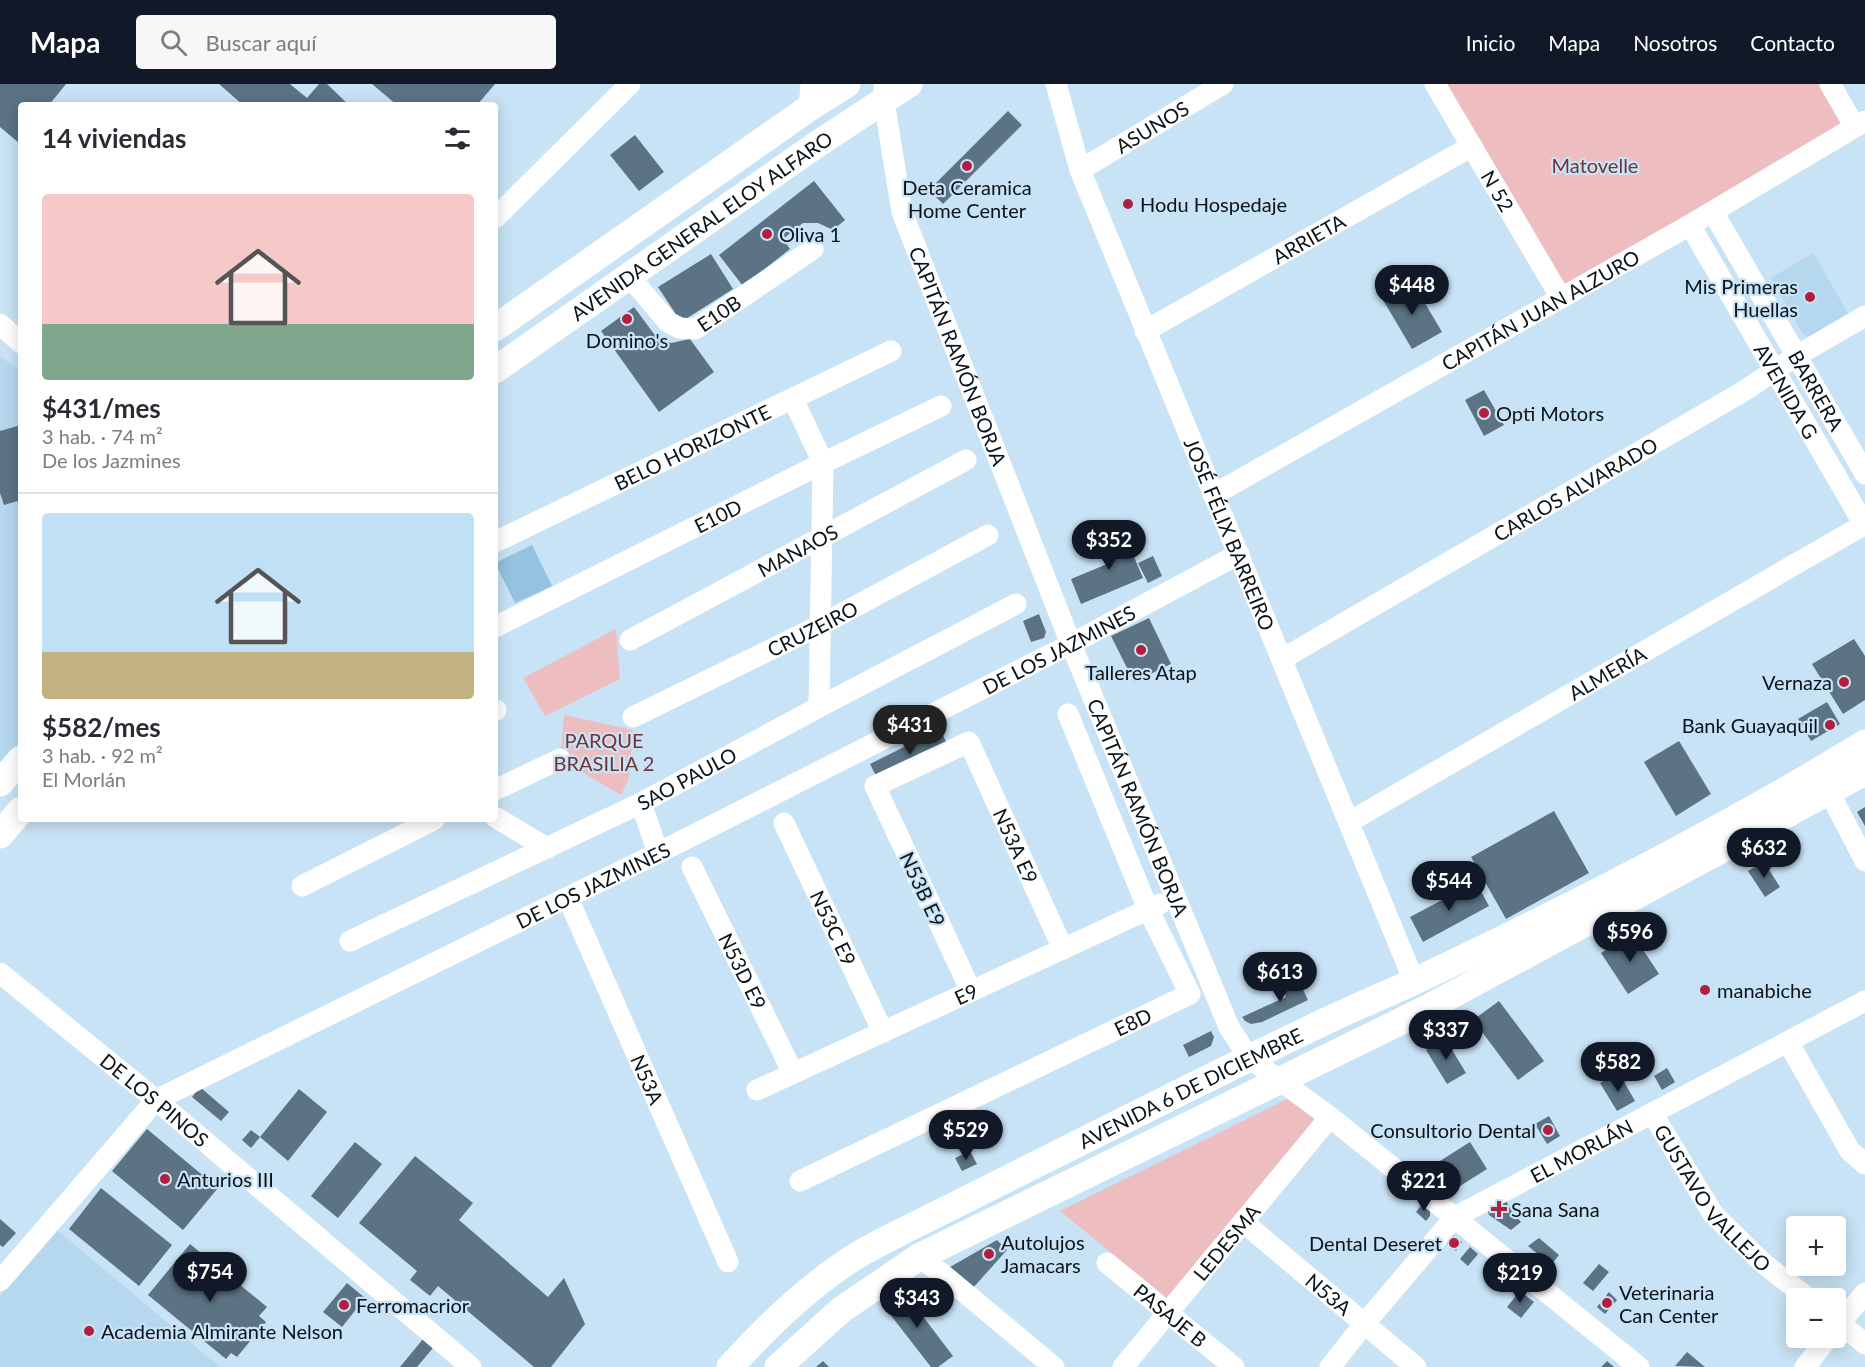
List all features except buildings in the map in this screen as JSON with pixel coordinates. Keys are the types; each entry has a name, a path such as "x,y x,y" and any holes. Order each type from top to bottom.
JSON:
{"main road":[{"name":"AVENIDA GENERAL ELOY ALFARO","path":"498,326 810,96 847,84"},
{"name":"AVENIDA GENERAL ELOY ALFARO","path":"498,368 816,145 884,93 909,84"},
{"name":"AVENIDA 6 DE DICIEMBRE","path":"730,1367 763,1332 823,1279 849,1261 903,1231 1328,1019 1414,981 1661,859 1818,772 1865,743"},
{"path":"0,783 18,762"},
{"name":"AVENIDA 6 DE DICIEMBRE","path":"778,1367 841,1310 919,1257 1437,1003 1865,772"},
{"path":"0,836 18,814"}],"street":[{"path":"498,215 630,84"},
{"name":"JOSÉ FÉLIX BARREIRO","path":"1056,84 1080,170 1414,981"},
{"name":"ASUNOS","path":"1080,170 1223,84"},
{"name":"N 52","path":"1435,84 1561,298"},
{"path":"1830,84 1860,124"},
{"name":"CAPITÁN RAMÓN BORJA","path":"884,93 902,212 1071,644 1229,1027 1249,1058 1330,1117 1639,1367"},
{"name":"CAPITÁN JUAN ALZURO","path":"1214,495 1713,212 1860,124"},
{"name":"ARRIETA","path":"1145,331 1472,146"},
{"name":"BARRERA","path":"1713,212 1865,474"},
{"name":"AVENIDA G","path":"1690,225 1865,525"},
{"name":"E10B","path":"630,277 668,322 680,328 695,329 813,249"},
{"name":"CARLOS ALVARADO","path":"1282,659 1744,391 1798,355 1865,316"},
{"path":"0,324 18,340"},
{"name":"BELO HORIZONTE","path":"498,541 891,351"},
{"path":"793,399 823,463 819,707"},
{"name":"E10D","path":"498,626 941,406"},
{"name":"MANAOS","path":"630,640 966,460"},
{"name":"ALMERÍA","path":"1349,822 1865,525"},
{"name":"CRUZEIRO","path":"633,717 819,626 988,536"},
{"name":"DE LOS JAZMINES","path":"0,1281 156,1100 658,853 1071,644 1239,554"},
{"name":"SAO PAULO","path":"350,941 641,803 1016,604"},
{"name":"E8D","path":"800,1181 1190,994 1148,909 1068,714"},
{"name":"N53A E9","path":"875,786 969,742 1063,949"},
{"path":"498,789 561,759"},
{"name":"N53B E9","path":"875,786 971,991"},
{"path":"1829,792 1865,861"},
{"path":"641,803 658,853"},
{"path":"498,819 547,848"},
{"path":"302,886 429,822"},
{"name":"N53C E9","path":"784,823 883,1032"},
{"name":"N53D E9","path":"692,867 794,1073"},
{"name":"E9","path":"757,1090 1174,897"},
{"name":"N53A","path":"568,898 728,1262"},
{"name":"DE LOS PINOS","path":"0,973 156,1100 471,1367"},
{"name":"EL MORLÁN","path":"1455,1217 1865,1001"},
{"path":"1788,1042 1850,1151 1865,1164"},
{"name":"GUSTAVO VALLEJO","path":"1652,1113 1713,1214 1763,1263 1795,1288"},
{"name":"LEDESMA","path":"1124,1367 1330,1117"},
{"path":"1330,1367 1455,1217"},
{"name":"N53A","path":"1243,1222 1416,1367"},
{"path":"919,1257 940,1272 1028,1359 1054,1367"},
{"name":"PASAJE B","path":"1107,1263 1234,1367"},
{"path":"1846,1315 1865,1293"},
{"path":"1846,1333 1865,1344"},
{"path":"1805,1367 1819,1348"}],"shaded area":[{"name":"Mis Primeras Huellas","path":"1813,253 1850,316 1813,338 1803,334 1771,278"},
{"path":"0,356 18,370 18,744 0,765"},
{"path":"532,545 552,586 515,603 498,569 498,562"},
{"name":"Academia Almirante Nelson","path":"56,1229 220,1367 0,1367 0,1296"}],"green space":[{"name":"Matovelle","path":"1439,84 1837,84 1861,125 1560,296"},
{"path":"616,629 620,679 545,716 523,678"},
{"name":"PARQUE BRASILIA 2","path":"564,715 633,730 629,778 621,795 560,759"},
{"path":"1289,1098 1316,1121 1169,1300 1060,1211"}],"place":[{"name":"Deta Ceramica Home Center","path":"967,166"},
{"name":"Hodu Hospedaje","path":"1128,204"},
{"name":"Oliva 1","path":"767,234"},
{"name":"Mis Primeras Huellas","path":"1810,297"},
{"name":"Domino's","path":"627,319"},
{"name":"Opti Motors","path":"1484,413"},
{"name":"Talleres Atap","path":"1141,650"},
{"name":"Vernaza","path":"1844,682"},
{"name":"Bank Guayaquil","path":"1830,725"},
{"name":"manabiche","path":"1705,990"},
{"name":"Consultorio Dental","path":"1548,1130"},
{"name":"Anturios III","path":"165,1179"},
{"name":"Sana Sana","path":"1499,1209"},
{"name":"Dental Deseret","path":"1454,1243"},
{"name":"Autolujos Jamacars","path":"989,1254"},
{"name":"Veterinaria Can Center","path":"1607,1303"},
{"name":"Ferromacrior","path":"344,1305"},
{"name":"Academia Almirante Nelson","path":"89,1331"}]}
